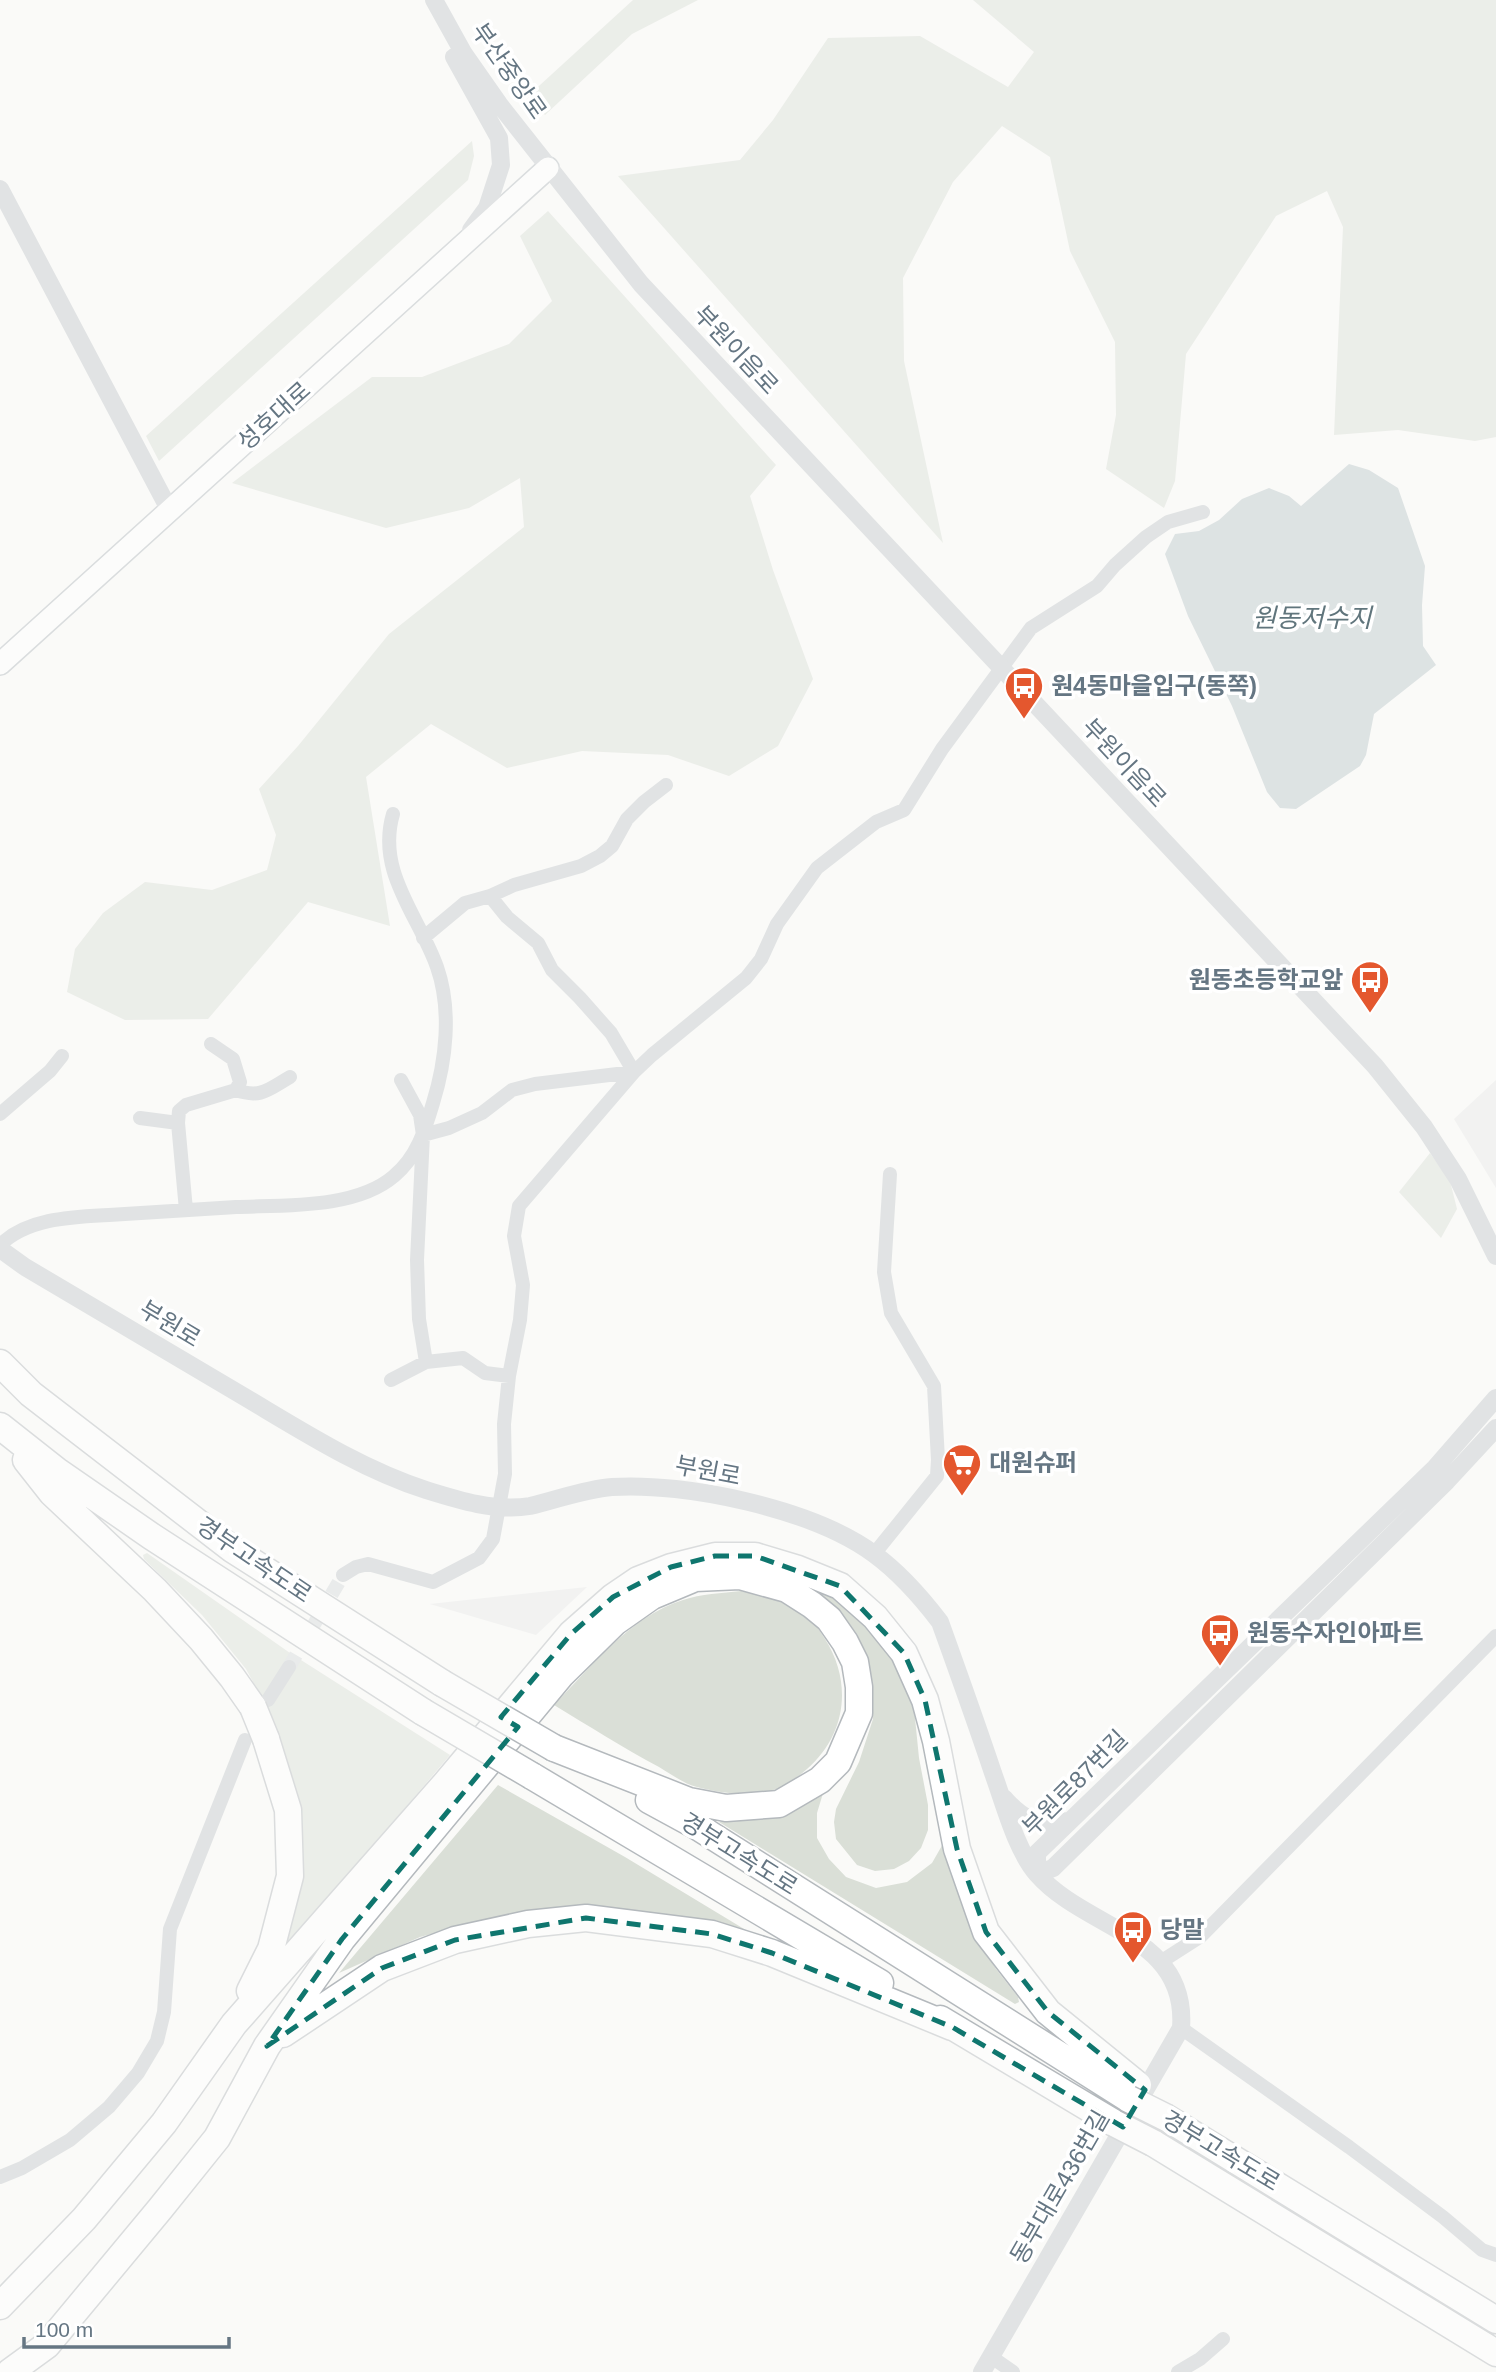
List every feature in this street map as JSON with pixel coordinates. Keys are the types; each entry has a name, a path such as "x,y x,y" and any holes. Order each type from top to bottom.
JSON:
{"highway":[{"name":"경부고속도로","path":"0,1363 31,1394 232,1549 442,1683 695,1825 1133,2092 1234,2158 1496,2320"},
{"name":"경부고속도로","path":"1,1427 57,1471 151,1536 423,1712 1114,2123 1153,2143 1496,2353"},
{"path":"1,1427 52,1493 155,1590 260,1703 256,1739 288,1810 290,1876 271,1949 234,2024"},
{"path":"0,2306 84,2219 164,2123 234,2024 445,1784 571,1634 613,1597 638,1580 671,1567 715,1556 755,1556 840,1586 875,1617 904,1653 925,1700 939,1753 957,1849 986,1932 1048,2012 1133,2092"},
{"path":"10,2372 47,2345 217,2138 267,2046 341,1939 561,1675 615,1622 652,1596 695,1578 740,1576 788,1589 829,1619 855,1662 859,1713 838,1762 820,1780 779,1804 726,1808 689,1801 555,1748"},
{"path":"267,2046 382,1968 455,1940 528,1924 586,1918 712,1934 772,1953 953,2027"}],"main road":[{"name":"성호대로","path":"0,664 548,168"}],"street":[{"name":"부산중앙로","path":"435,2 464,54 548,168"},
{"path":"435,2 452,54 499,138 501,165 487,208 453,253"},
{"name":"부원이음로","path":"548,168 641,284 1375,1066 1424,1127 1458,1179 1496,1256"},
{"path":"0,189 170,511"},
{"path":"344,1575 356,1567 368,1564 433,1582 479,1558 493,1539 505,1474 509,1376 520,1320 523,1285 514,1236 519,1206 635,1072 746,978 761,959 777,924 817,868 876,822 904,810 942,749 1031,628 1097,586 1115,565 1146,537 1168,522 1203,512"},
{"path":"423,937 465,903 514,885 581,866 600,856 612,846 627,819 666,785"},
{"path":"0,1247 13,1232 45,1222 85,1216 314,1204 352,1196 380,1186 395,1176 412,1156 423,1135 445,1052 444,996 437,967 397,881 392,863 388,831 393,814"},
{"path":"490,896 507,917 538,943 552,970 611,1033 635,1072"},
{"path":"211,1044 233,1059 240,1082 236,1090"},
{"path":"0,1114 50,1071 62,1056"},
{"path":"423,1135 449,1128 482,1113 512,1090 535,1084 635,1072"},
{"path":"186,1210 178,1123 180,1111 186,1105 236,1090 250,1095 262,1093 290,1077"},
{"path":"401,1080 420,1115 423,1135 416,1260 419,1319 426,1362"},
{"path":"140,1118 178,1123"},
{"path":"874,1554 937,1476 939,1460 934,1386 891,1313 884,1272 890,1174"},
{"name":"부원로","path":"0,1247 25,1267 328,1447 392,1478 499,1508 528,1506 610,1488 658,1486 708,1492 789,1514 835,1532 874,1554 920,1596 940,1622 1016,1837 1037,1874 1063,1896 1132,1938 1162,1961 1179,1994 1182,2008 1181,2028"},
{"path":"391,1380 426,1362 463,1358 485,1373 509,1376"},
{"name":"부원로87번길","path":"1496,1398 1435,1468 1304,1606 1053,1868 1037,1874 1037,1853 1070,1820 1304,1606 1447,1480 1496,1428"},
{"path":"1162,1961 1201,1936 1496,1636"},
{"path":"260,1703 289,1667"},
{"path":"0,2177 22,2168 70,2140 109,2107 138,2073 157,2041 164,2012 170,1929 256,1739"},
{"path":"1000,1793 1016,1812 1037,1823 1054,1827 1070,1820"},
{"path":"1181,2028 1444,2217 1482,2250 1496,2255"},
{"name":"동부대로436번길","path":"986,2364 1181,2028"},
{"path":"1178,2372 1200,2359 1223,2339"},
{"path":"986,2364 1013,2372"}],"highlighted area":[{"path":"715,1556 755,1556 840,1586 904,1653 925,1700 957,1849 986,1932 1048,2012 1145,2090 1123,2127 952,2027 772,1953 712,1934 586,1918 455,1940 382,1968 267,2046 342,1939 518,1727 501,1717 571,1634 613,1597 671,1567"}],"shaded area":[{"path":"633,0 698,0 632,34 545,115 528,96"},
{"path":"973,0 1496,0 1496,437 1475,441 1398,430 1334,435 1343,227 1327,191 1276,216 1186,354 1175,481 1164,508 1106,469 1116,415 1115,342 1070,251 1050,157 1002,126 953,182 903,278 904,361 943,543 618,176 740,160 773,120 828,38 920,36 1008,87 1034,52"},
{"path":"472,141 474,156 468,180 159,461 146,436"},
{"path":"548,211 776,465 750,496 773,570 813,679 778,746 729,776 668,755 582,751 507,768 431,724 366,777 390,926 308,902 208,1019 125,1020 67,992 75,949 103,913 145,882 212,890 267,870 276,835 259,789 298,746 389,634 524,527 520,478 469,508 386,528 232,483 372,377 422,377 509,344 552,301 520,236"},
{"path":"1496,1080 1496,1188 1454,1119"},
{"path":"1430,1153 1450,1181 1457,1209 1441,1238 1399,1192"},
{"path":"147,1553 290,1653 450,1755 285,1947 301,1862 295,1785 270,1713 246,1669 202,1615 144,1559 143,1555"},
{"path":"800,1584 847,1601 897,1664 913,1698 919,1758 928,1805 928,1830 921,1848 909,1861 894,1869 875,1871 857,1865 836,1839 836,1809 859,1762 873,1719 868,1682"},
{"path":"587,1587 536,1635 430,1604"},
{"path":"741,1591 775,1599 806,1614 825,1639 839,1673 841,1708 830,1741 807,1769 790,1782 771,1791 753,1794 692,1786 554,1705 612,1645 645,1618 690,1598"},
{"path":"498,1785 625,1857 759,1938 541,1912 475,1922 420,1937 339,1973"},
{"path":"824,1790 817,1813 817,1838 829,1859 846,1877 876,1888 907,1882 932,1863 944,1842 968,1921 1019,2002 1015,2004 719,1822 765,1817"}],"water":[{"name":"원동저수지","path":"1349,464 1369,470 1398,488 1425,566 1423,646 1436,665 1374,714 1366,755 1360,766 1296,809 1280,808 1267,792 1232,706 1188,616 1165,554 1175,534 1199,531 1219,520 1242,499 1269,488 1289,496 1301,506"}],"tunnel":[{"path":"289,1667 343,1575"}],"place":[{"name":"원4동마을입구(동쪽)","path":"1024,720"},
{"name":"원동초등학교앞","path":"1370,1014"},
{"name":"대원슈퍼","path":"962,1497"},
{"name":"원동수자인아파트","path":"1220,1667"},
{"name":"당말","path":"1133,1964"}]}
